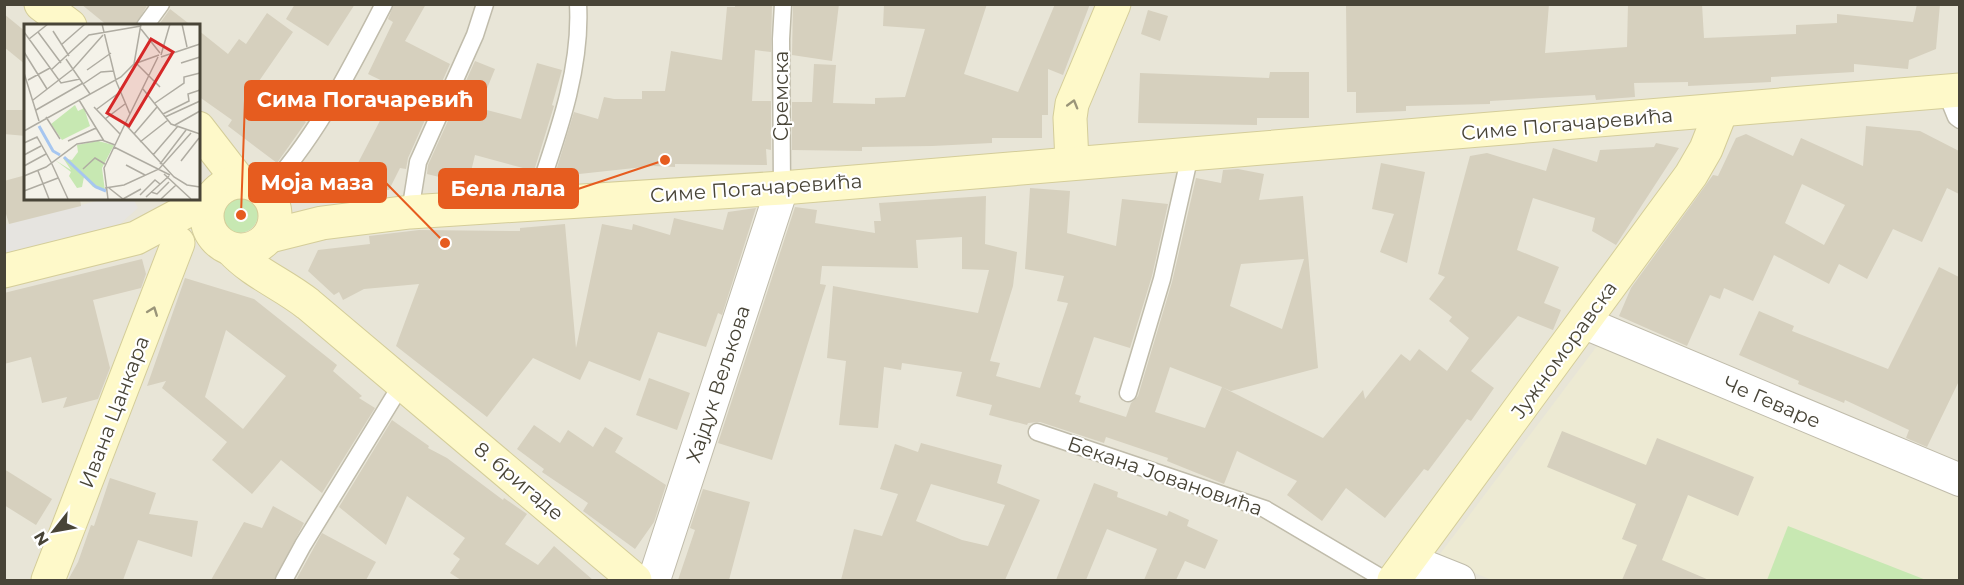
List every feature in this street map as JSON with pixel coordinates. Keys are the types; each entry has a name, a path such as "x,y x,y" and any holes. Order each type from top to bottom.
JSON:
{"main road":[{"path":"41,4 67,24"},
{"path":"1072,162 1072,104 1113,4"},
{"name":"Симе Погачаревића","path":"269,238 322,223 410,212 782,188 1952,90"},
{"name":"Јужноморавска","path":"1396,574 1585,323 1691,175 1706,149 1721,111"},
{"path":"136,238 201,246 254,248 269,238 275,215 258,190 200,130"},
{"path":"4,271 136,238 211,198 227,184 258,190 322,223"},
{"path":"211,198 207,208 208,228 226,246"},
{"name":"8. бригаде","path":"269,238 286,286"},
{"name":"Ивана Цанкара","path":"48,580 178,243"},
{"name":"8. бригаде","path":"226,246 260,274 286,286 635,580"}],"street":[{"name":"Хајдук Вељкова","path":"654,580 782,188"},
{"name":"Че Геваре","path":"1585,323 1959,480"},
{"name":"Бекана Јовановића","path":"1396,574 1459,580"}],"lane":[{"path":"146,24 161,4"},
{"path":"258,190 285,171 302,146 353,63 384,4"},
{"path":"410,212 418,162 475,35 485,4"},
{"path":"534,204 560,125 574,62 578,4"},
{"name":"Сремска","path":"782,188 781,39 783,4"},
{"name":"Симе Погачаревића","path":"1952,90 1956,117 1959,120"},
{"path":"1128,393 1162,279 1190,155"},
{"path":"284,580 402,382"},
{"name":"Бекана Јовановића","path":"1037,432 1264,509 1396,574"}],"shaded area":[{"path":"5,5 1959,5 1959,580 5,580"},
{"path":"100,200 134,200 138,208 120,224 5,254 5,225"},
{"path":"1597,346 1959,496 1959,580 1492,580 1437,558"}],"green space":[{"path":"239,195 252,201 258,214 252,227 239,233 226,227 220,214 226,201"},
{"path":"1788,526 1926,580 1767,580"}],"building":[{"path":"81,4 148,4 136,24 106,24"},
{"path":"295,4 355,4 328,46 286,19"},
{"path":"394,4 426,4 405,41 450,64 408,158 406,169 400,168 389,190 346,186 397,88 368,74 393,22 388,19"},
{"path":"735,4 772,4 771,52 755,50 752,101 771,101 771,150 766,149 767,165 675,164 675,167 653,166 570,175 556,171 574,112 598,119 604,97 642,99 642,91 665,91 671,51 722,60 727,7 735,7"},
{"path":"793,4 839,4 832,61 792,55"},
{"path":"884,4 987,4 964,74 1018,92 1055,4 1090,4 1063,75 1048,69 1048,115 1042,115 1042,138 992,138 992,143 932,146 862,147 862,151 792,150 792,102 812,102 814,64 836,65 833,103 875,104 875,98 905,97 925,29 883,26"},
{"path":"1346,4 1549,4 1545,53 1627,47 1628,4 1702,4 1704,38 1796,34 1796,25 1837,23 1837,14 1913,22 1917,4 1940,4 1936,49 1909,60 1908,69 1854,64 1854,72 1771,77 1771,82 1688,86 1688,82 1634,83 1635,97 1596,100 1595,95 1490,101 1490,104 1406,106 1406,111 1356,113 1356,92 1347,92"},
{"path":"170,9 189,24 159,24"},
{"path":"1148,10 1168,16 1160,41 1141,34"},
{"path":"267,13 293,32 257,84 306,122 277,163 228,126 232,120 200,97 200,32 228,54 239,39 246,44"},
{"path":"4,14 24,30 24,63 4,47"},
{"path":"475,61 495,69 479,108 521,119 537,63 562,70 552,105 554,106 534,171 475,155 468,184 427,174 428,165"},
{"path":"1270,72 1309,72 1309,118 1257,118 1257,125 1138,123 1140,73 1269,78"},
{"path":"4,110 24,110 24,136 4,134"},
{"path":"1866,126 1920,131 1959,151 1959,194 1947,188 1922,242 1893,229 1867,279 1839,264 1829,284 1774,255 1753,301 1724,288 1720,299 1710,295 1687,346 1619,316 1631,288 1713,175 1718,176 1736,138 1746,134 1793,156 1801,138 1863,166","holes":["1802,184 1845,205 1824,245 1785,223"]},
{"path":"1656,143 1679,148 1616,245 1592,231 1595,218 1533,198 1517,250 1559,267 1544,303 1561,310 1553,330 1518,316 1471,371 1494,388 1471,421 1467,419 1428,471 1424,469 1385,518 1346,488 1322,521 1287,495 1297,481 1237,451 1224,484 1167,461 1168,458 1106,437 1104,443 1040,422 1027,425 989,415 992,405 956,396 962,372 902,363 901,370 884,367 878,428 839,425 846,361 827,358 833,286 978,313 989,270 962,269 962,237 916,240 918,268 822,266 820,284 826,285 772,460 718,443 795,207 817,210 815,223 875,233 874,221 881,221 879,203 986,196 985,244 1017,252 1013,286 990,361 1000,363 996,376 1040,388 1068,303 1057,301 1064,276 1025,269 1030,188 1070,191 1067,233 1116,246 1122,199 1168,204 1152,276 1130,348 1094,337 1075,394 1081,396 1079,402 1126,417 1131,403 1138,396 1172,282 1196,178 1221,183 1223,170 1238,169 1264,174 1259,200 1303,196 1318,368 1231,391 1222,387 1323,438 1363,390 1365,399 1401,354 1410,361 1419,349 1447,371 1469,338 1449,321 1452,317 1429,299 1445,277 1438,274 1470,156 1487,153 1546,171 1553,148 1597,162 1600,150 1654,147","holes":["1304,259 1282,329 1230,306 1241,264","1170,367 1222,387 1205,428 1155,412"]},
{"path":"1381,163 1425,172 1407,263 1380,252 1394,214 1372,209"},
{"path":"24,176 24,200 80,200 81,206 9,224 4,207 4,181"},
{"path":"756,208 722,315 718,313 706,347 658,332 640,381 589,361 580,380 533,358 487,417 396,346 419,284 364,289 343,300 339,292 334,295 308,271 318,250 370,244 369,236 419,230 520,231 520,228 565,224 576,348 602,224 632,230 633,224 670,235 674,218 723,230 728,212"},
{"path":"142,259 146,274 141,288 93,300 110,368 98,399 63,408 67,397 42,403 31,357 4,364 4,293"},
{"path":"1939,267 1959,277 1959,381 1927,447 1906,438 1909,430 1845,400 1844,403 1798,384 1799,381 1739,355 1759,311 1794,326 1792,331 1888,369"},
{"path":"185,278 254,299 337,365 333,371 362,396 359,398 375,408 322,493 281,460 252,494 212,460 227,442 162,388 166,381 147,386","holes":["226,330 286,376 243,429 205,397"]},
{"path":"649,378 690,393 677,430 636,415"},
{"path":"392,420 429,446 428,448 447,458 503,500 504,498 527,514 505,544 538,565 554,546 593,580 461,580 450,573 460,559 453,554 465,538 407,496 386,545 339,507"},
{"path":"534,425 560,443 568,430 593,447 605,427 623,438 615,452 666,485 654,522 635,549 583,511 588,503 542,472 544,469 517,449"},
{"path":"1562,431 1646,465 1657,438 1754,477 1738,516 1688,495 1662,560 1709,580 1622,580 1637,545 1622,539 1636,504 1547,467"},
{"path":"921,443 1002,465 997,483 1040,500 1005,580 841,580 854,529 882,536 898,494 880,489 895,444 918,452","holes":["931,484 1005,505 988,546 962,540 916,521"]},
{"path":"4,469 52,499 36,525 4,505"},
{"path":"110,478 156,493 149,514 198,521 192,557 138,540 123,580 68,580 78,562 91,525 94,526"},
{"path":"1094,483 1118,492 1117,497 1167,516 1169,511 1189,520 1187,526 1218,540 1205,569 1185,561 1176,580 1144,580 1157,549 1107,529 1086,580 1056,580"},
{"path":"703,489 750,502 729,580 678,580 695,530 690,528"},
{"path":"273,506 304,523 274,580 211,580 244,522 262,528"},
{"path":"322,533 376,562 366,580 296,580"}],"place":[{"name":"Бела лала","path":"665,160"},
{"name":"Сима Погачаревић","path":"241,215"},
{"name":"Моја маза","path":"445,243"}]}
